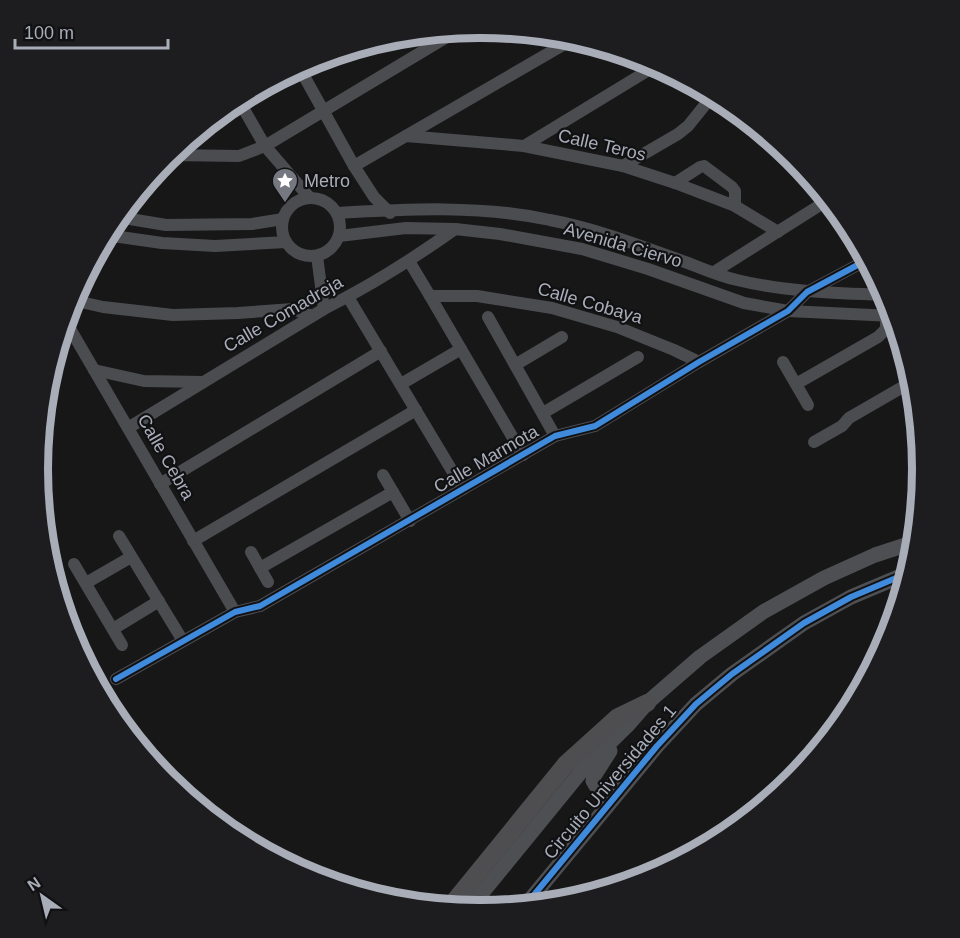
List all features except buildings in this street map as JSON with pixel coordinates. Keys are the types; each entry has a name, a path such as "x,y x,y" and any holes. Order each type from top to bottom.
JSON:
{"highway":[{"path":"456,900 566,765 618,717 647,704"}],"main road":[{"name":"Circuito Universidades 1","path":"476,900 584,768 647,704 700,657 763,612 824,578 875,555 904,545"},
{"name":"Circuito Universidades 1","path":"532,897 657,746 696,704 732,674 804,623 851,597 898,577"},
{"path":"627,726 594,776 593,781 598,789 607,790 657,746"}],"street":[{"path":"184,155 239,156 265,146 443,39"},
{"path":"354,166 562,46"},
{"path":"524,146 647,71"},
{"path":"304,75 374,197 406,228"},
{"path":"623,166 678,134 688,126 707,102"},
{"path":"243,108 265,146 309,197"},
{"name":"Calle Teros","path":"406,136 524,146 623,166 735,206 778,232"},
{"path":"675,183 704,166 735,191 735,206"},
{"path":"309,197 322,199 337,213 340,224 339,236 326,252 317,256 305,256 294,251 286,243 282,231 283,219 293,203 309,197"},
{"path":"714,272 821,205"},
{"name":"Avenida Ciervo","path":"337,213 455,210 500,212 549,219 585,228 736,280 807,292 875,295"},
{"path":"129,219 166,225 252,224 283,219"},
{"path":"162,243 166,225"},
{"name":"Avenida Ciervo","path":"339,236 406,228 455,229 500,234 582,249 648,269 744,303 788,311 883,316"},
{"path":"582,249 585,228"},
{"name":"Calle Comadreja","path":"128,428 312,316 409,261 455,229"},
{"path":"116,236 162,243 215,246 286,243"},
{"path":"317,256 324,309"},
{"path":"409,261 523,455"},
{"name":"Calle Marmota","path":"116,679 235,612 260,606 555,436 595,426 788,311 807,292 860,264"},
{"name":"Calle Cobaya","path":"430,296 477,296 552,308 617,327 699,362"},
{"path":"348,297 463,489"},
{"path":"82,302 172,315 293,309 312,316"},
{"path":"488,317 555,436"},
{"path":"796,384 878,337 887,325"},
{"name":"Calle Cebra","path":"71,330 235,612"},
{"path":"515,365 562,337"},
{"path":"401,384 461,349"},
{"path":"160,484 381,351"},
{"path":"543,413 638,357"},
{"path":"783,362 808,405"},
{"path":"94,370 144,381 204,382"},
{"path":"814,442 842,426 849,418 903,387"},
{"path":"193,541 416,410"},
{"path":"383,475 410,521"},
{"path":"260,568 393,492"},
{"path":"119,536 183,640"},
{"path":"251,552 268,582"},
{"path":"86,583 131,556"},
{"path":"74,564 122,645"},
{"path":"113,629 159,602"}],"cycle path":[{"path":"116,679 235,612 260,606 555,436 595,426 788,311 807,292 860,264"},
{"path":"532,897 657,746 696,704 732,674 804,623 851,597 898,577"}],"place":[{"name":"Metro","path":"285,204"}]}
